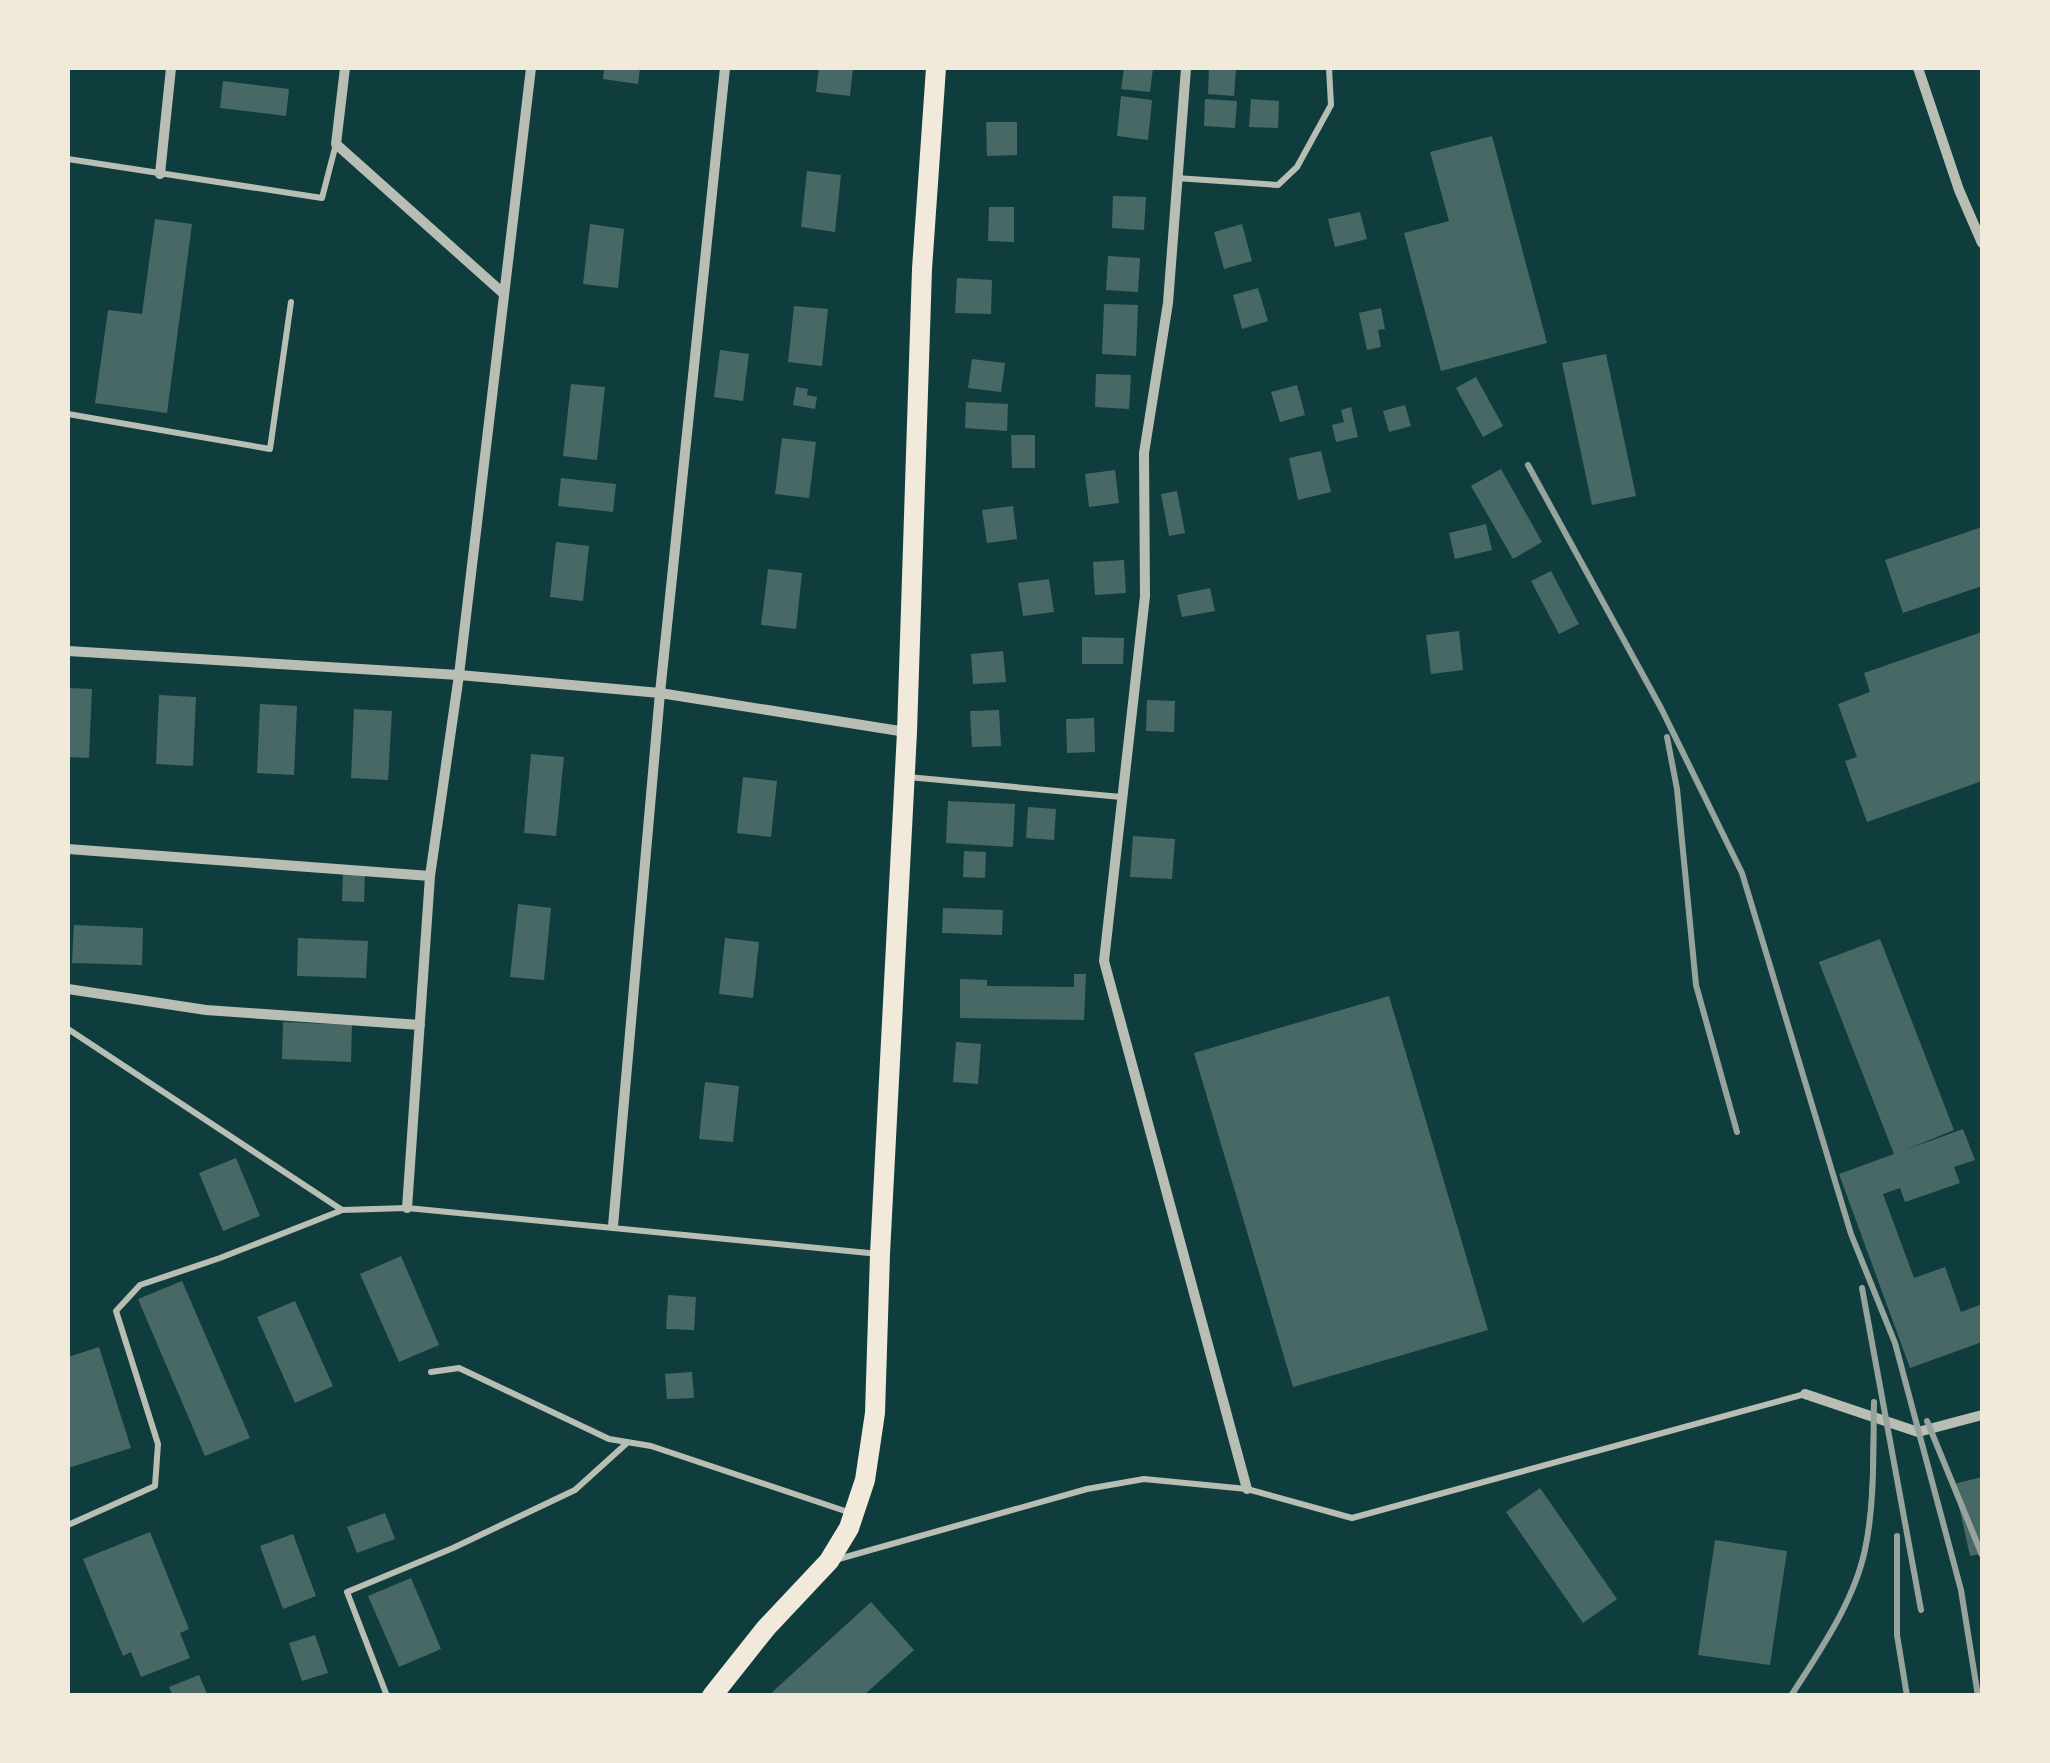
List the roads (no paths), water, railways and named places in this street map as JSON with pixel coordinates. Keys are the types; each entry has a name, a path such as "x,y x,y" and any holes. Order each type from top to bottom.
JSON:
{"main road":[{"path":"712,1696 766,1628 829,1562 854,1514 866,1480 876,1413 880,1254 907,732 922,269 936,68"}],"street":[{"path":"160,174 171,68"},
{"path":"344,68 336,144 504,294"},
{"path":"407,1208 430,876 459,676 531,68"},
{"path":"613,1226 660,693 726,68"},
{"path":"1186,68 1168,303 1144,453 1145,596 1104,961 1247,1489"},
{"path":"1918,68 1959,190 1982,243"},
{"path":"68,651 660,693 907,732"},
{"path":"68,849 430,876"},
{"path":"68,989 206,1010 420,1026"},
{"path":"1806,1394 1918,1432 1982,1416"}],"lane":[{"path":"1176,178 1278,185 1298,167 1331,105 1329,68"},
{"path":"68,159 322,198 336,144"},
{"path":"68,414 270,449 291,302"},
{"path":"905,776 1120,797"},
{"path":"68,1029 342,1210"},
{"path":"68,1525 155,1486 158,1444 116,1311 140,1285 342,1210 407,1208 880,1254"},
{"path":"431,1372 459,1368 609,1439 651,1446 854,1514"},
{"path":"829,1562 1086,1489 1144,1479 1247,1489 1352,1518 1806,1394"},
{"path":"387,1696 347,1592 453,1548 575,1490 628,1442"}],"railway":[{"path":"1528,465 1661,708 1742,873 1851,1234 1895,1343 1961,1590 1978,1696"},
{"path":"1667,737 1677,789 1696,985 1737,1132"},
{"path":"1862,1288 1921,1610"},
{"path":"1791,1696 1834,1626 1860,1569 1870,1514 1874,1402"},
{"path":"1927,1421 1982,1555"},
{"path":"1897,1536 1897,1635 1907,1696"}]}
